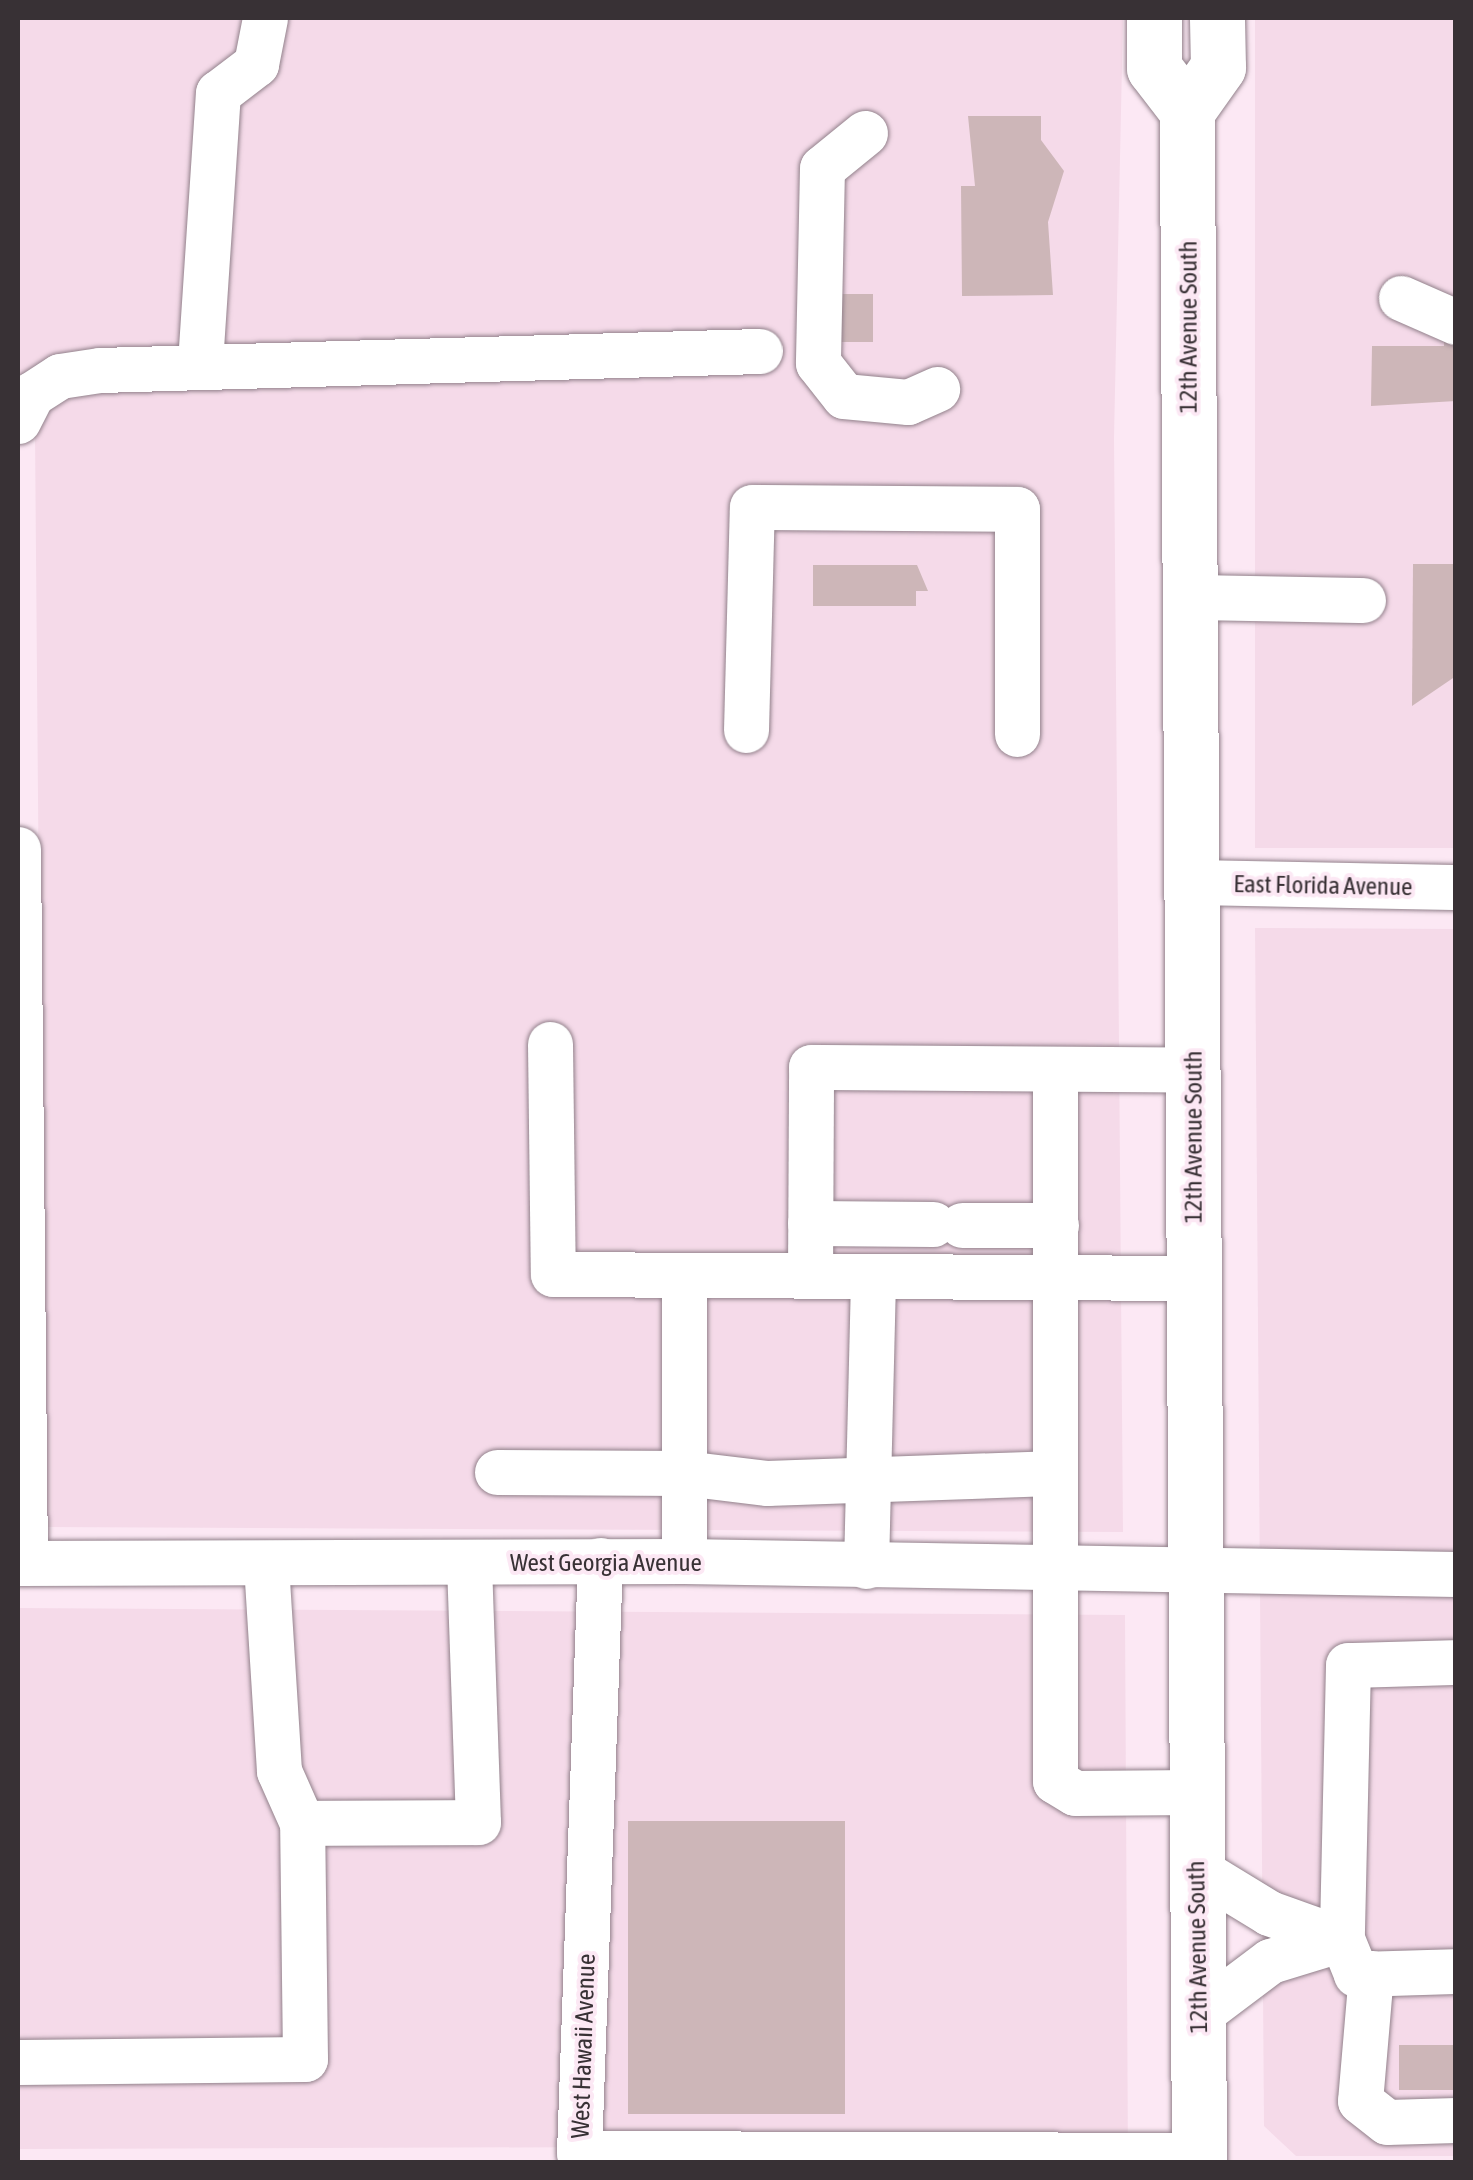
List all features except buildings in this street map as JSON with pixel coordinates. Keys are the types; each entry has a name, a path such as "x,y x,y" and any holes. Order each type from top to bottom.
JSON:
{"main road":[{"path":"1154,18 1154,68 1187,111 1218,66 1218,18"},
{"name":"12th Avenue South","path":"1187,111 1199,2158"}],"street":[{"path":"200,363 218,93 256,64 265,18"},
{"path":"866,133 822,168 818,363 844,396 908,402 937,388"},
{"path":"1401,298 1456,322"},
{"path":"18,421 32,394 60,376 200,363 760,351"},
{"path":"746,730 752,507 1018,508 1018,734"},
{"path":"1190,597 1363,600"},
{"path":"18,849 21,1563"},
{"name":"East Florida Avenue","path":"1192,882 1456,887"},
{"path":"550,1044 553,1274 1193,1278"},
{"path":"810,1276 811,1067 1193,1070"},
{"path":"1055,1070 1057,1278 1050,1473 1056,1572 1055,1782 1075,1793 1196,1792"},
{"path":"810,1223 1056,1225"},
{"path":"684,1276 684,1561"},
{"path":"866,1566 872,1480 873,1276"},
{"path":"497,1472 684,1473 767,1484 1050,1473"},
{"name":"West Georgia Avenue","path":"21,1563 600,1560 1056,1572 1456,1574"},
{"name":"West Hawaii Avenue","path":"600,1560 579,2153 1199,2158"},
{"path":"302,1823 478,1822 469,1562"},
{"path":"18,2062 305,2059 302,1823 278,1771 266,1564"},
{"path":"1456,1662 1348,1665 1342,1939 1356,1974 1456,1972"},
{"path":"1196,1869 1268,1914 1342,1939"},
{"path":"1198,2016 1270,1961 1342,1939"},
{"path":"1370,1973 1360,2101 1387,2122 1456,2120"}],"shaded area":[{"path":"18,18 1123,18 1114,438 1123,1532 44,1527 35,433 18,432"},
{"path":"1255,18 1455,18 1455,848 1255,848"},
{"path":"1255,928 1455,929 1455,2156 1296,2156 1264,2126"},
{"path":"18,1608 1125,1615 1128,2162 623,2147 18,2149"}]}
